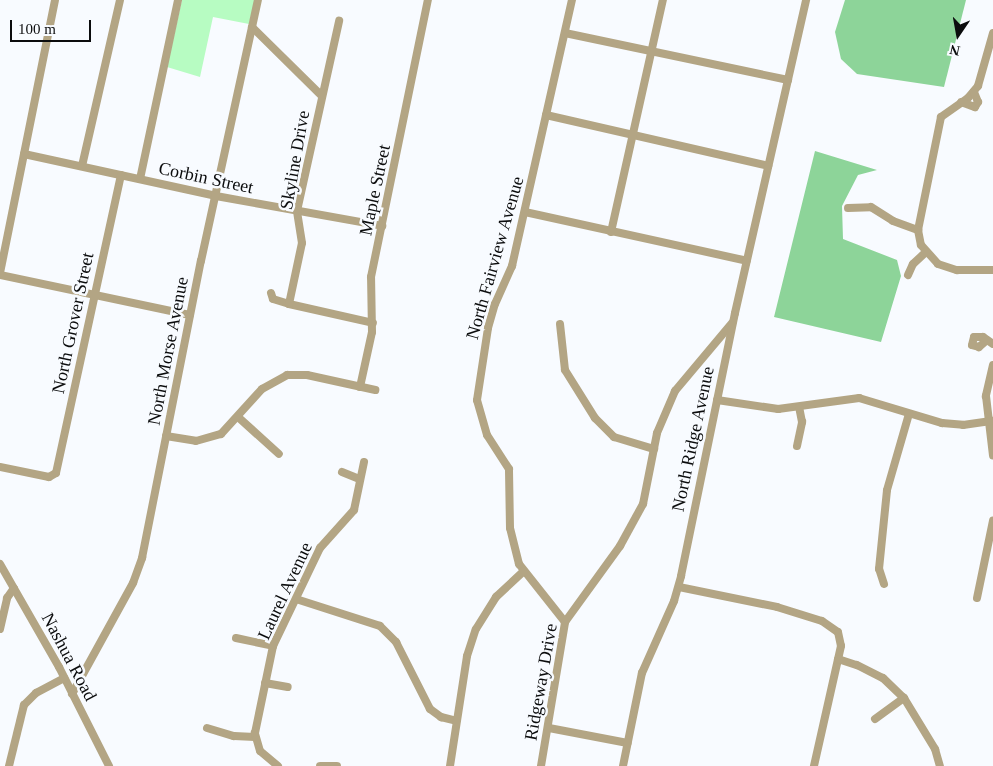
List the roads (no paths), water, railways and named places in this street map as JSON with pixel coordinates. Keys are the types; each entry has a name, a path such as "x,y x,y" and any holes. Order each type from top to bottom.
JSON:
{"street":[{"path":"55,0 0,274 190,315"},
{"path":"82,166 120,0"},
{"path":"140,179 178,0"},
{"name":"North Morse Avenue","path":"72,694 138,571 190,315 258,0"},
{"name":"Maple Street","path":"360,387 373,323 371,277 428,0"},
{"name":"North Fairview Avenue","path":"565,622 523,572 510,528 509,469 487,435 477,400 488,328 495,304 511,271 572,0"},
{"path":"611,232 635,136 663,0"},
{"name":"North Ridge Avenue","path":"623,766 648,656 679,587 733,322 806,0"},
{"name":"Skyline Drive","path":"289,304 302,243 298,211 338,21"},
{"path":"252,27 322,96"},
{"path":"565,33 788,80"},
{"path":"993,33 974,92 978,102 975,106 961,102 945,112 940,121 918,230 926,252 938,264 951,269 993,270"},
{"path":"546,115 768,166"},
{"name":"Corbin Street","path":"24,154 216,196 382,226"},
{"name":"North Grover Street","path":"0,467 53,476 121,175"},
{"path":"848,208 871,207 893,221 918,230"},
{"path":"525,212 747,261"},
{"path":"908,275 913,264 926,252"},
{"path":"271,293 272,299 373,323"},
{"name":"Ridgeway Drive","path":"541,766 549,728 565,622 635,520 647,488 662,418 675,391 733,322"},
{"path":"560,324 565,370 595,418 614,437 654,449"},
{"path":"993,365 986,396 993,456"},
{"path":"166,436 205,440 221,434 262,389 287,375 307,375 375,390"},
{"path":"717,400 763,408 799,407 833,399 859,398 909,414 963,425 990,421"},
{"path":"797,446 802,422 799,407"},
{"path":"884,584 879,569 887,490 909,414"},
{"path":"238,417 279,454"},
{"name":"Laurel Avenue","path":"255,737 273,646 320,548 354,510 359,478 364,462"},
{"path":"342,472 359,478"},
{"path":"977,598 993,521"},
{"name":"Nashua Road","path":"0,564 64,678 108,766"},
{"path":"450,766 467,656 476,629 496,597 523,572"},
{"path":"679,587 775,607 830,624 841,639 814,766"},
{"path":"0,629 7,598 14,588"},
{"path":"296,599 380,626 396,642 430,709 438,716 457,721"},
{"path":"236,638 273,646"},
{"path":"838,660 884,678 904,698 927,735 940,766"},
{"path":"9,766 24,705 36,693 64,678"},
{"path":"265,683 288,687"},
{"path":"875,719 904,698"},
{"path":"207,728 234,736 255,737 260,751 278,766"},
{"path":"549,728 628,743"},
{"path":"320,766 337,766"}]}
